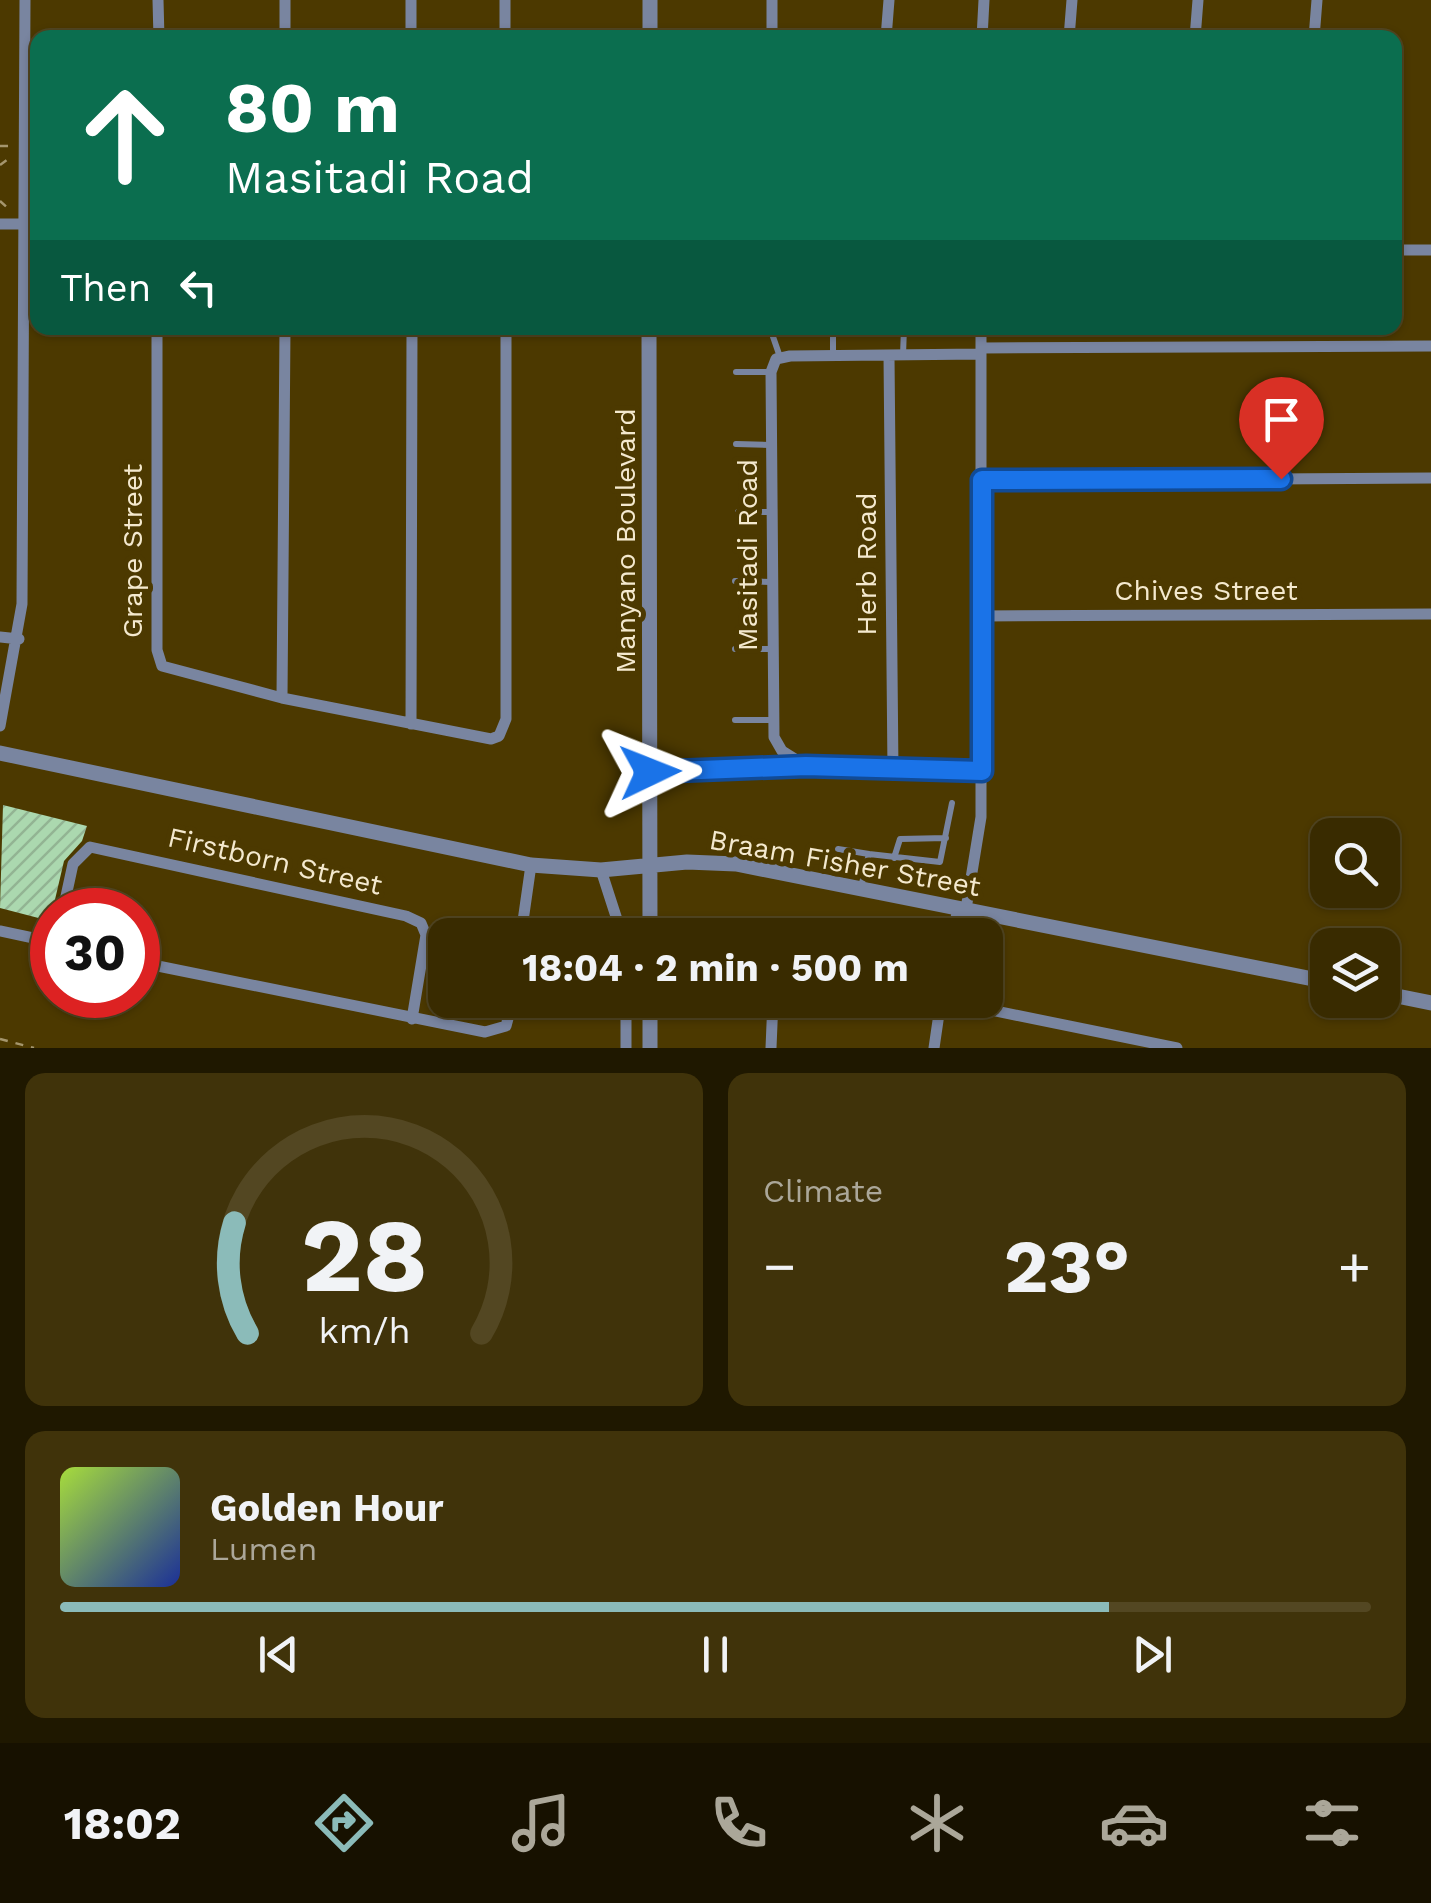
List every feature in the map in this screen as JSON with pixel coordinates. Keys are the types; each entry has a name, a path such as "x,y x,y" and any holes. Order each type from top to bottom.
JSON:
{"street":[{"path":"25,0 30,91"},
{"path":"158,0 159,30"},
{"path":"285,0 286,30"},
{"path":"411,30 412,0"},
{"path":"505,0 505,30"},
{"path":"650,0 650,30"},
{"path":"772,0 772,30"},
{"path":"887,30 889,0"},
{"path":"982,30 984,0"},
{"path":"1070,30 1072,0"},
{"path":"1196,30 1198,0"},
{"path":"1315,30 1317,0"},
{"path":"0,224 30,224"},
{"path":"1402,250 1431,250"},
{"path":"0,726 19,639 30,259"},
{"name":"Grape Street","path":"157,335 160,663 170,671 282,698 478,738 500,736 507,700 506,335"},
{"path":"282,698 285,335"},
{"path":"410,724 412,335"},
{"name":"Manyano Boulevard","path":"649,335 650,918"},
{"path":"959,918 979,836 982,771 982,335"},
{"path":"780,356 1431,346"},
{"name":"Masitadi Road","path":"773,720 771,372 780,356"},
{"name":"Herb Road","path":"890,356 893,771"},
{"path":"982,480 1431,478"},
{"name":"Chives Street","path":"982,616 1431,614"},
{"path":"0,637 19,639"},
{"path":"773,720 774,737 782,751 806,766"},
{"name":"Braam Fisher Street","path":"0,753 530,865 601,870 720,862 1310,978"},
{"path":"650,772 806,766 982,771"},
{"name":"Firstborn Street","path":"68,888 74,864 90,848 406,916 421,924 426,936 412,1019"},
{"path":"524,918 530,865"},
{"path":"601,870 617,918"},
{"path":"0,930 30,937"},
{"path":"160,967 412,1019 494,1032 506,1026 508,1018"},
{"path":"1400,996 1431,1002"},
{"path":"1003,1012 1177,1048"},
{"path":"626,1018 626,1048"},
{"path":"650,1018 650,1048"},
{"path":"770,1048 772,1018"},
{"path":"934,1048 939,1018"}],"lane":[{"path":"772,335 780,356"},
{"path":"833,335 833,356"},
{"path":"904,335 904,356"},
{"path":"736,372 771,372"},
{"path":"736,444 771,444"},
{"path":"738,512 772,512"},
{"path":"735,581 772,582"},
{"path":"735,649 773,649"},
{"path":"735,720 773,720"},
{"path":"838,849 940,862 952,803"},
{"path":"894,858 900,839 946,838"},
{"path":"861,888 869,854"}],"path":[{"path":"0,1040 34,1048"}],"building":[{"path":"3,805 87,826 82,841 64,861 58,888 30,888 30,916 0,908"}],"route":[{"path":"650,772 806,766 982,771 982,480 1281,479"}]}
